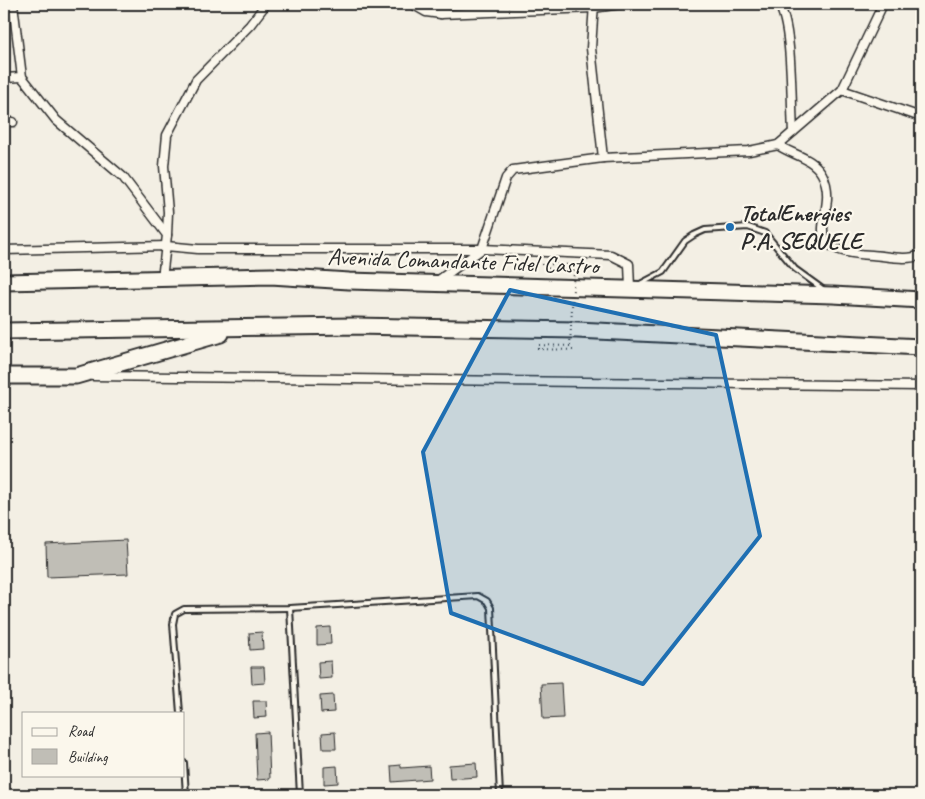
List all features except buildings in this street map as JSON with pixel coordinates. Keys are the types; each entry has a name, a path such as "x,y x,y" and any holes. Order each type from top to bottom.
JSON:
{"highway":[{"name":"Avenida Comandante Fidel Castro","path":"4,282 271,276 833,295 921,300"},
{"path":"4,331 354,326 577,330 921,346"},
{"path":"4,376 76,376 238,328"}],"street":[{"path":"13,4 22,77 56,120 123,177 167,235"},
{"path":"162,279 168,212 164,166 167,135 196,80 250,25 266,4"},
{"path":"412,4 426,12 441,14 620,4"},
{"path":"441,14 446,4"},
{"path":"778,4 782,9 787,28 793,132"},
{"path":"435,283 482,249 506,178 514,170 603,158 750,151 778,145 842,90 882,4"},
{"path":"594,6 591,48 603,158"},
{"path":"4,78 22,77"},
{"path":"842,90 921,117"},
{"path":"4,122 13,122"},
{"path":"778,145 815,165 822,174 826,189 822,232 826,242 835,250 860,255 909,257 921,255"},
{"path":"4,250 166,246 198,250 482,249 611,255 629,264 630,288"},
{"path":"76,376 921,386"}],"lane":[{"path":"630,288 663,272 685,241 705,230 748,227 765,233 795,269 833,295"},
{"path":"180,712 173,624 175,614 184,609 290,608 478,596 487,600 492,608 500,795"},
{"path":"290,608 300,795"},
{"path":"185,776 186,795"}],"path":[{"path":"573,350 538,349 538,345 570,346 574,269 542,268 542,264 578,265"}],"highlighted area":[{"path":"510,290 716,335 760,536 643,684 451,613 423,452"}],"place":[{"name":"TotalEnergies P.A. SEQUELE","path":"730,227"}]}
